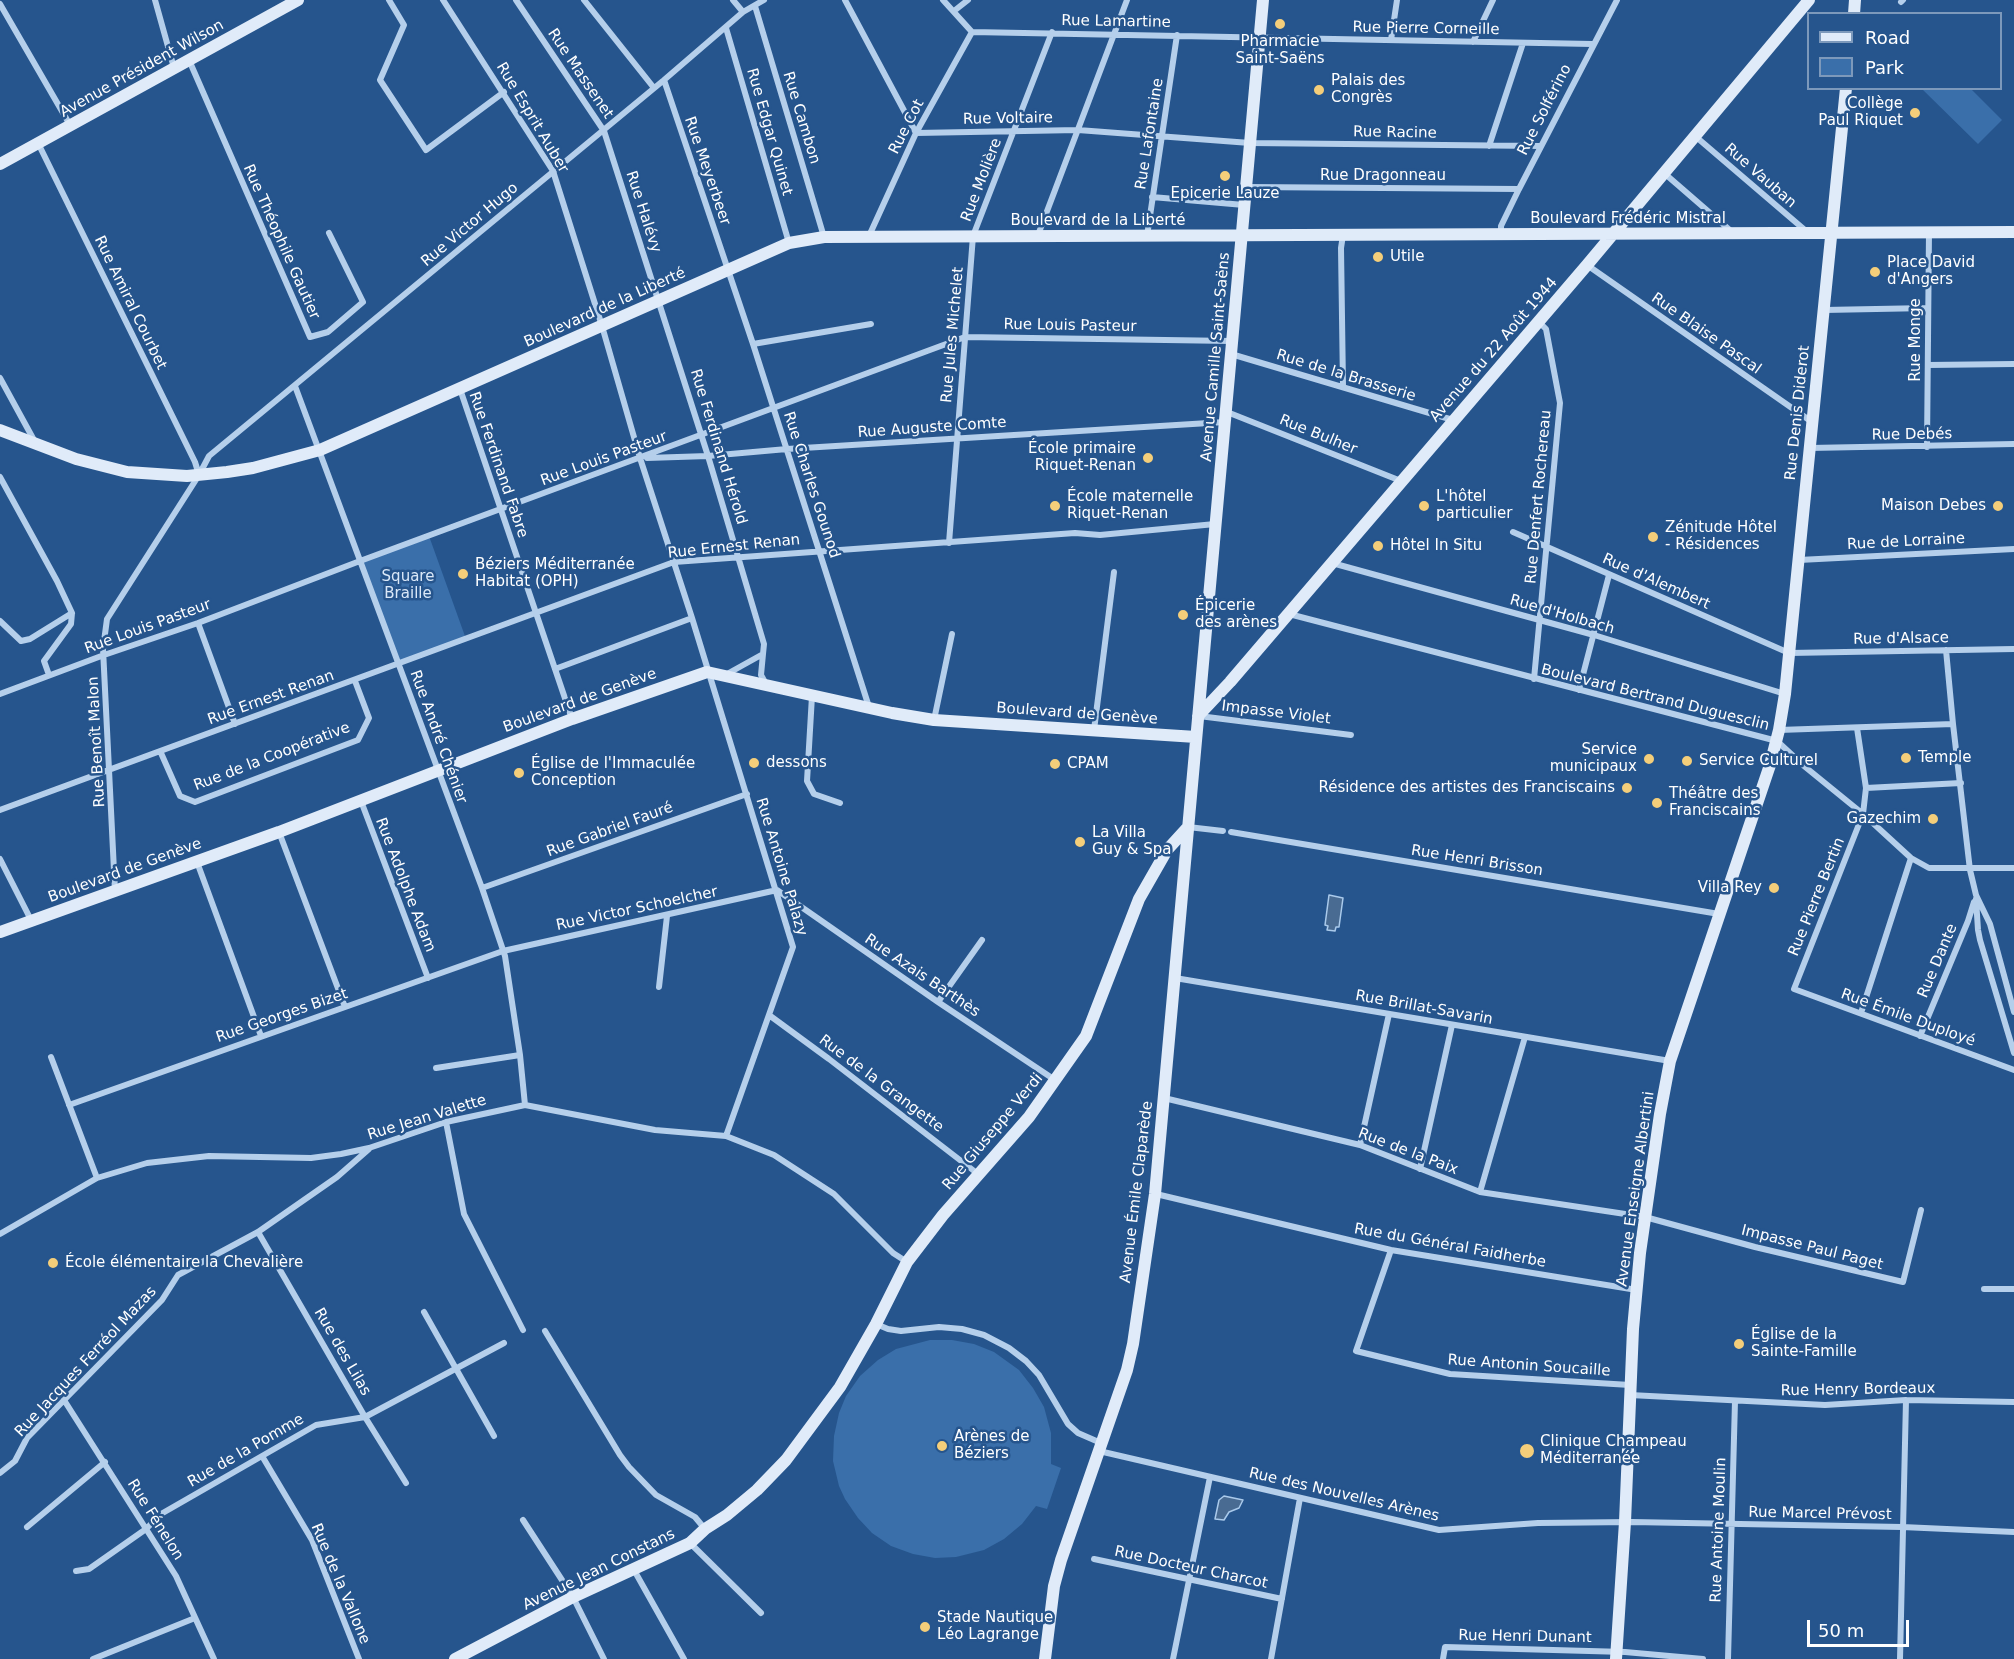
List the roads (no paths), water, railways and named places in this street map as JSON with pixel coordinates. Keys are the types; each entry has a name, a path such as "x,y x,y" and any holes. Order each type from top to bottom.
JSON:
{"street":[{"path":"155,0 174,69"},
{"name":"Avenue Président Wilson","path":"0,164 298,0"},
{"path":"389,0 404,25 380,80 426,150 504,92"},
{"name":"Rue Esprit Auber","path":"443,0 553,171 602,326 640,458"},
{"name":"Rue Massenet","path":"516,0 604,130"},
{"path":"584,0 654,88"},
{"path":"733,0 743,12"},
{"name":"Rue Victor Hugo","path":"199,475 209,456 215,450 604,130 743,12 764,0"},
{"path":"845,0 916,133"},
{"path":"943,0 972,32"},
{"path":"954,11 968,0"},
{"path":"1038,236 1127,0"},
{"name":"Avenue Camille Saint-Saëns","path":"1198,716 1263,0"},
{"path":"1391,40 1397,0"},
{"path":"1473,42 1492,0"},
{"name":"Rue Solférino","path":"1501,234 1501,226 1540,146 1617,0"},
{"name":"Avenue du 22 Août 1944","path":"1198,716 1454,421 1809,0"},
{"path":"0,4 71,126"},
{"name":"Rue Cambon","path":"755,6 824,237"},
{"name":"Rue Edgar Quinet","path":"726,28 789,243"},
{"name":"Rue Cot","path":"869,237 916,133 972,32"},
{"name":"Rue Lamartine","path":"972,32 1260,37"},
{"name":"Rue Molière","path":"973,236 1052,32"},
{"name":"Rue Lafontaine","path":"1147,236 1177,35"},
{"name":"Rue Pierre Corneille","path":"1260,37 1592,45"},
{"path":"1489,146 1523,43"},
{"name":"Rue Théophile Gautier","path":"189,60 310,337 328,332 363,302 329,233"},
{"name":"Rue Meyerbeer","path":"664,80 728,270"},
{"name":"Rue Denis Diderot","path":"1778,736 1785,694 1846,90"},
{"name":"Rue Halévy","path":"604,130 659,300"},
{"name":"Rue Voltaire","path":"916,133 1078,130 1250,143"},
{"name":"Rue Vauban","path":"1695,136 1809,234"},
{"name":"Rue Amiral Courbet","path":"38,143 195,462 199,475"},
{"name":"Rue Racine","path":"1250,143 1540,146"},
{"path":"1664,173 1734,234"},
{"name":"Rue Dragonneau","path":"1246,187 1519,189"},
{"path":"1152,196 1245,205"},
{"name":"Rue Monge","path":"1927,447 1929,232"},
{"name":"Boulevard Frédéric Mistral","path":"1242,236 2014,232"},
{"path":"1343,235 1341,248 1343,386"},
{"name":"Rue Jules Michelet","path":"949,543 973,236"},
{"name":"Boulevard de la Liberté","path":"0,431 76,459 127,472 199,475 253,468 320,450 789,243 824,237 1242,236"},
{"name":"Rue Blaise Pascal","path":"1587,265 1812,422"},
{"name":"Rue Charles Gounod","path":"728,270 869,708"},
{"name":"Rue Ferdinand Hérold","path":"659,300 763,636 761,675 767,686"},
{"path":"1824,310 1928,308"},
{"name":"Rue Denfert Rochereau","path":"1534,679 1560,403 1546,329 1539,321"},
{"path":"753,344 871,324"},
{"name":"Rue Louis Pasteur","path":"0,694 198,623 965,337 1232,341"},
{"name":"Rue de la Brasserie","path":"1231,354 1454,421"},
{"path":"1928,365 2014,364"},
{"path":"0,378 36,446"},
{"name":"Rue André Chénier","path":"294,386 320,450 482,888 503,951 520,1055 525,1105"},
{"name":"Rue Ferdinand Fabre","path":"460,389 572,719"},
{"name":"Rue Auguste Comte","path":"640,458 708,456 1226,416"},
{"name":"Rue Bulher","path":"1226,416 1402,481"},
{"name":"Rue Debés","path":"1810,448 2014,444"},
{"name":"Rue Antoine Palazy","path":"640,458 692,618 793,947 726,1136"},
{"name":"Rue Benoît Malon","path":"115,891 103,649 106,619 199,475"},
{"path":"0,477 72,613 71,624 44,661 49,675"},
{"name":"Rue Ernest Renan","path":"0,810 161,753 674,562 1075,532 1100,535 1216,524"},
{"name":"Rue d'Alembert","path":"1513,532 1789,653"},
{"name":"Rue de Lorraine","path":"1798,560 2014,549"},
{"name":"Rue d'Holbach","path":"1332,563 1594,635 1785,694"},
{"path":"1094,730 1114,572"},
{"path":"1579,690 1610,575"},
{"path":"0,621 21,641 30,639 72,613"},
{"name":"Boulevard Bertrand Duguesclin","path":"1288,614 1534,679 1778,736 1911,858 1929,868 1970,870 2014,868"},
{"path":"555,669 692,618"},
{"path":"198,623 235,724"},
{"path":"934,720 952,634"},
{"name":"Rue d'Alsace","path":"1789,653 2014,649"},
{"path":"1946,650 1970,870 1976,895 1978,930 2014,1053"},
{"path":"724,676 763,654"},
{"name":"Boulevard de Genève","path":"0,932 279,832 572,719 707,672 934,720 1196,737"},
{"name":"Rue de la Coopérative","path":"161,753 180,795 195,802 358,740 369,718 355,681"},
{"path":"813,696 807,782 814,794 840,803"},
{"name":"Impasse Violet","path":"1198,716 1351,735"},
{"name":"Avenue Émile Claparède","path":"1045,1659 1054,1586 1127,1370 1133,1344 1155,1194 1198,716"},
{"path":"1778,736 1857,728 1953,724"},
{"name":"Rue Pierre Bertin","path":"1794,989 1863,814 1866,788 1857,728"},
{"name":"Avenue Enseigne Albertini","path":"1617,1655 1636,1290 1660,1114 1670,1061 1778,736"},
{"path":"1866,788 1960,783"},
{"name":"Rue Gabriel Fauré","path":"482,888 747,794"},
{"name":"Rue Adolphe Adam","path":"361,800 428,978"},
{"path":"1188,827 1223,831"},
{"name":"Rue Giuseppe Verdi","path":"876,1324 907,1262 978,1174 1029,1117 1086,1036 1139,899 1167,849 1188,827"},
{"path":"279,832 345,1007"},
{"name":"Rue Henri Brisson","path":"1231,832 1719,914"},
{"path":"1861,1013 1911,858"},
{"path":"0,859 31,920"},
{"path":"197,862 261,1036"},
{"name":"Rue Victor Schoelcher","path":"503,951 777,890"},
{"name":"Rue Azais Barthès","path":"777,890 1055,1080"},
{"path":"1976,895 1990,924 2014,1012"},
{"name":"Rue Dante","path":"1920,1036 1968,921 1976,895"},
{"path":"659,987 667,916"},
{"path":"938,1002 982,940"},
{"name":"Rue Georges Bizet","path":"69,1105 503,951"},
{"name":"Rue Brillat-Savarin","path":"1174,978 1670,1061"},
{"name":"Rue Émile Duployé","path":"1794,989 2014,1070"},
{"path":"1360,1145 1389,1014"},
{"name":"Rue de la Grangette","path":"769,1015 830,1059 978,1174"},
{"path":"1420,1169 1452,1025"},
{"path":"1480,1192 1525,1037"},
{"path":"436,1068 520,1055"},
{"path":"51,1057 97,1178"},
{"name":"Rue de la Paix","path":"1164,1098 1360,1145 1480,1192 1645,1216"},
{"name":"Rue Jean Valette","path":"0,1234 97,1178 147,1163 209,1156 311,1158 369,1148 446,1122 525,1105 655,1130 726,1136 774,1155 834,1194 893,1253 907,1262"},
{"path":"446,1122 464,1214 523,1330"},
{"name":"Rue Jacques Ferréol Mazas","path":"0,1473 15,1461 27,1438 162,1300 178,1275 258,1232 337,1177 369,1148"},
{"name":"Rue du Général Faidherbe","path":"1155,1194 1391,1250 1636,1290"},
{"name":"Impasse Paul Paget","path":"1645,1216 1755,1247 1903,1282 1921,1210"},
{"name":"Rue des Lilas","path":"258,1232 406,1483"},
{"name":"Rue Antonin Soucaille","path":"1391,1250 1356,1351 1450,1374 1630,1390"},
{"path":"1984,1289 2014,1289"},
{"path":"423,1312 494,1436"},
{"name":"Rue des Nouvelles Arènes","path":"876,1324 901,1331 939,1327 962,1329 984,1335 1009,1348 1026,1361 1039,1376 1068,1424 1100,1447 1210,1477 1439,1530 1538,1523 1625,1522"},
{"name":"Avenue Jean Constans","path":"463,1657 573,1597 690,1543 705,1529 728,1515 757,1490 786,1460 840,1387 876,1324"},
{"path":"545,1330 629,1467 656,1495 694,1518 705,1529"},
{"name":"Rue de la Pomme","path":"76,1570 89,1569 146,1529 161,1514 316,1425 365,1417 504,1343"},
{"name":"Rue Henry Bordeaux","path":"1630,1390 1735,1401 1825,1405 1906,1400 2014,1402"},
{"name":"Rue Fénelon","path":"64,1400 176,1576 214,1659"},
{"path":"1900,1659 1906,1400"},
{"name":"Rue Antoine Moulin","path":"1728,1659 1735,1401"},
{"name":"Rue de la Vallone","path":"262,1456 312,1540 359,1659"},
{"path":"27,1527 105,1462"},
{"path":"1173,1659 1210,1477"},
{"path":"1270,1659 1300,1498"},
{"path":"523,1520 573,1597 604,1659"},
{"name":"Rue Marcel Prévost","path":"1625,1522 1902,1527 2014,1532"},
{"path":"690,1543 761,1613"},
{"name":"Rue Docteur Charcot","path":"1094,1559 1282,1599"},
{"path":"634,1570 684,1659"},
{"path":"93,1659 195,1618"},
{"name":"Rue Henri Dunant","path":"1443,1659 1444,1647 1617,1655"},
{"path":"1617,1655 1703,1659"}],"place":[{"name":"Pharmacie Saint-Saëns","path":"1280,24"},
{"name":"Palais des Congrès","path":"1319,90"},
{"name":"Collège Paul Riquet","path":"1915,113"},
{"name":"Epicerie Lauze","path":"1225,176"},
{"name":"Utile","path":"1378,257"},
{"name":"Place David d'Angers","path":"1875,272"},
{"name":"École primaire Riquet-Renan","path":"1148,458"},
{"name":"École maternelle Riquet-Renan","path":"1055,506"},
{"name":"L'hôtel particulier","path":"1424,506"},
{"name":"Maison Debes","path":"1998,506"},
{"name":"Zénitude Hôtel - Résidences","path":"1653,537"},
{"name":"Hôtel In Situ","path":"1378,546"},
{"name":"Béziers Méditerranée Habitat (OPH)","path":"463,574"},
{"name":"Épicerie des arènes","path":"1183,615"},
{"name":"Temple","path":"1906,758"},
{"name":"Service municipaux","path":"1649,759"},
{"name":"Service Culturel","path":"1687,761"},
{"name":"dessons","path":"754,763"},
{"name":"CPAM","path":"1055,764"},
{"name":"Église de l'Immaculée Conception","path":"519,773"},
{"name":"Résidence des artistes des Franciscains","path":"1627,788"},
{"name":"Théâtre des Franciscains","path":"1657,803"},
{"name":"Gazechim","path":"1933,819"},
{"name":"La Villa Guy & Spa","path":"1080,842"},
{"name":"Villa Rey","path":"1774,888"},
{"name":"École élémentaire la Chevalière","path":"53,1263"},
{"name":"Église de la Sainte-Famille","path":"1739,1344"},
{"name":"Arènes de Béziers","path":"942,1446"},
{"name":"Clinique Champeau Méditerranée","path":"1527,1451"},
{"name":"Stade Nautique Léo Lagrange","path":"925,1627"}],"park label":[{"name":"Square Braille","path":"408,586"}]}
